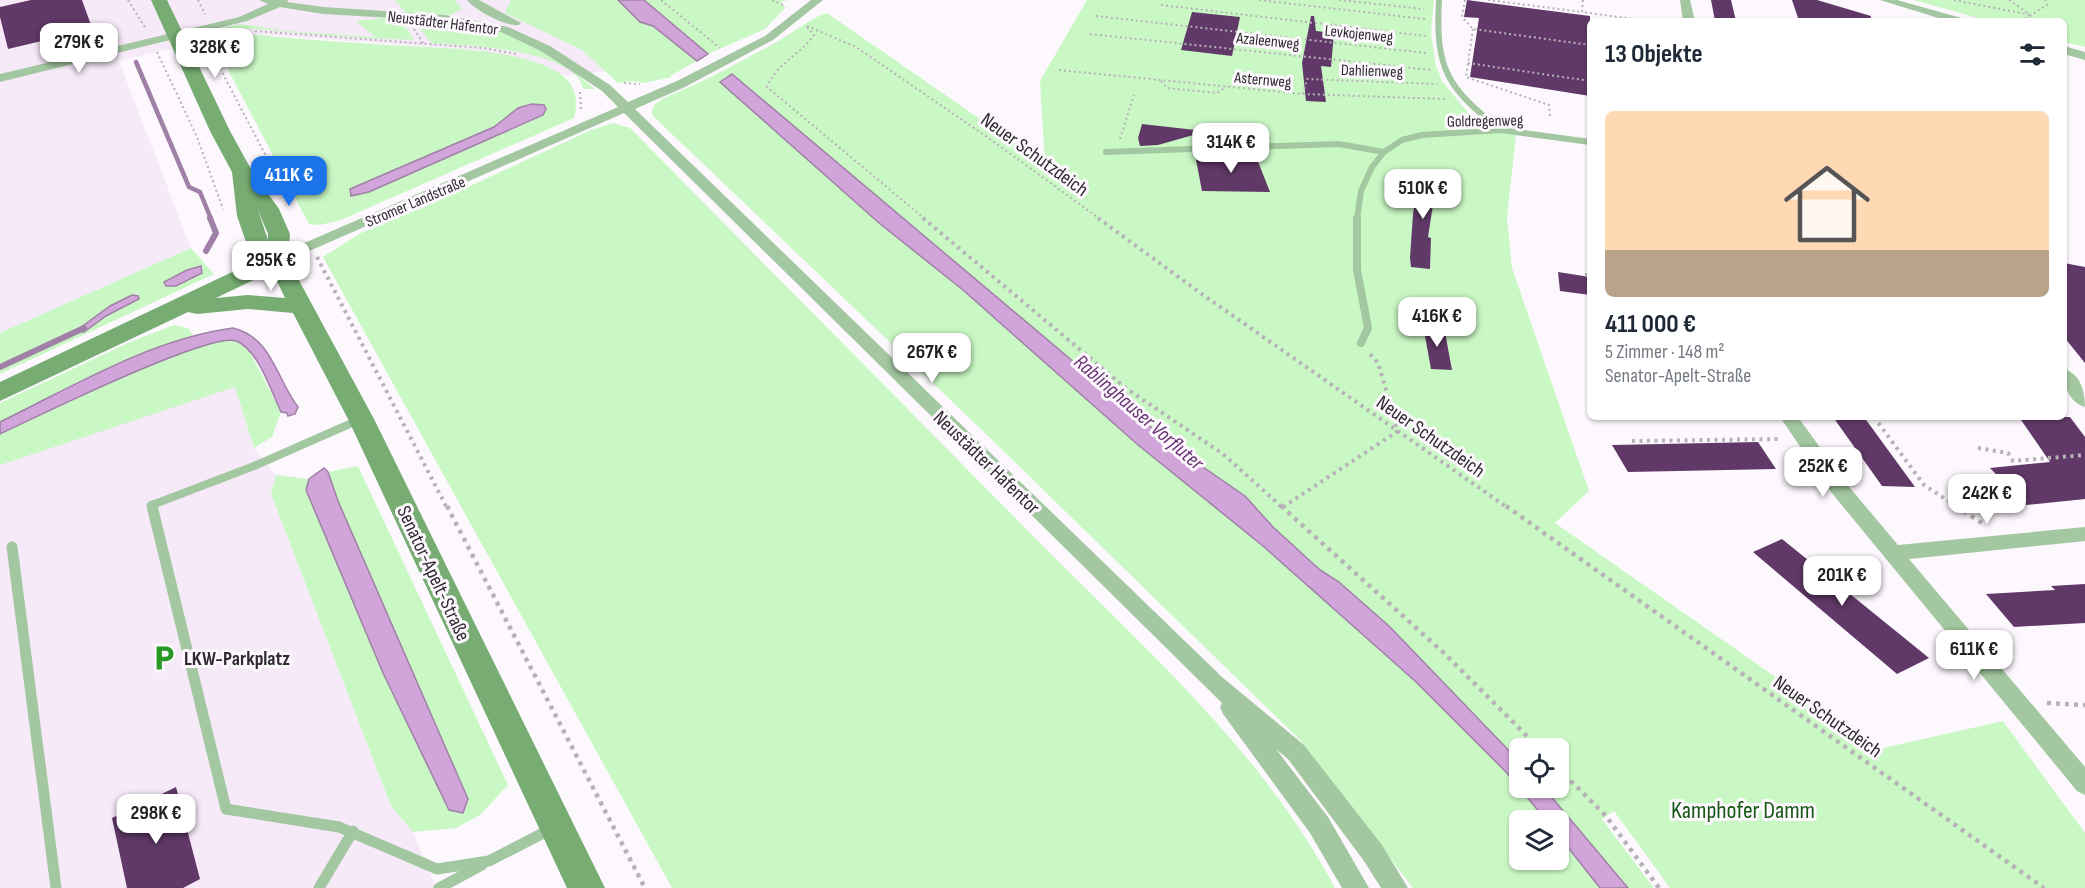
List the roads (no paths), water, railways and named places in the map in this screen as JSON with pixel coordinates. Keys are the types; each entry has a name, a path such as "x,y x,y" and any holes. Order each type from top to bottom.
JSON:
{"street":[{"name":"Senator-Apelt-Straße","path":"159,0 220,131 242,172 248,216 256,242 278,260 361,419 586,888"},
{"path":"364,0 373,8 390,16"},
{"name":"Stromer Landstraße","path":"0,393 278,260 574,131 732,58 769,38 818,0"},
{"path":"1685,0 1688,18"},
{"path":"1885,0 1949,18"},
{"name":"Neustädter Hafentor","path":"243,19 255,9 259,2 280,2 321,10 490,25 527,38 559,55 585,77 606,88 1214,684 1296,752 1373,853 1395,888"},
{"path":"0,78 243,19 265,11 280,2"},
{"path":"441,19 465,15 476,4"},
{"name":"Neustädter Hafentor","path":"476,4 563,45"},
{"path":"2067,51 2085,56"},
{"name":"Neustädter Hafentor","path":"579,56 600,74 606,88"},
{"path":"179,307 204,307 248,302 300,306"},
{"path":"2067,379 2085,401"},
{"path":"1791,420 1838,487 2085,784"},
{"path":"1892,553 2085,534"},
{"name":"Neustädter Hafentor","path":"1214,684 1319,825 1356,888"}],"lane":[{"path":"1439,0 1437,38 1443,71 1465,99 1501,130"},
{"name":"Goldregenweg","path":"1361,343 1368,328 1357,270 1356,223 1361,191 1372,167 1384,152 1402,140 1422,135 1501,130 1587,142"},
{"path":"1106,152 1339,144 1384,152"},
{"path":"361,419 152,505 226,809 339,827 353,831 437,869 489,861"},
{"path":"12,547 57,888"},
{"path":"439,888 555,827"},
{"path":"319,888 353,831"}],"waterway":[{"path":"136,62 189,187 200,192 211,219"},
{"path":"206,251 216,233 210,218"},
{"path":"0,367 84,328"}],"place":[{"name":"LKW-Parkplatz","path":"164,658"}],"water label":[{"name":"Rablinghauser Vorfluter","path":"1139,412"}],"park label":[{"name":"Kamphofer Damm","path":"1743,810"}]}
